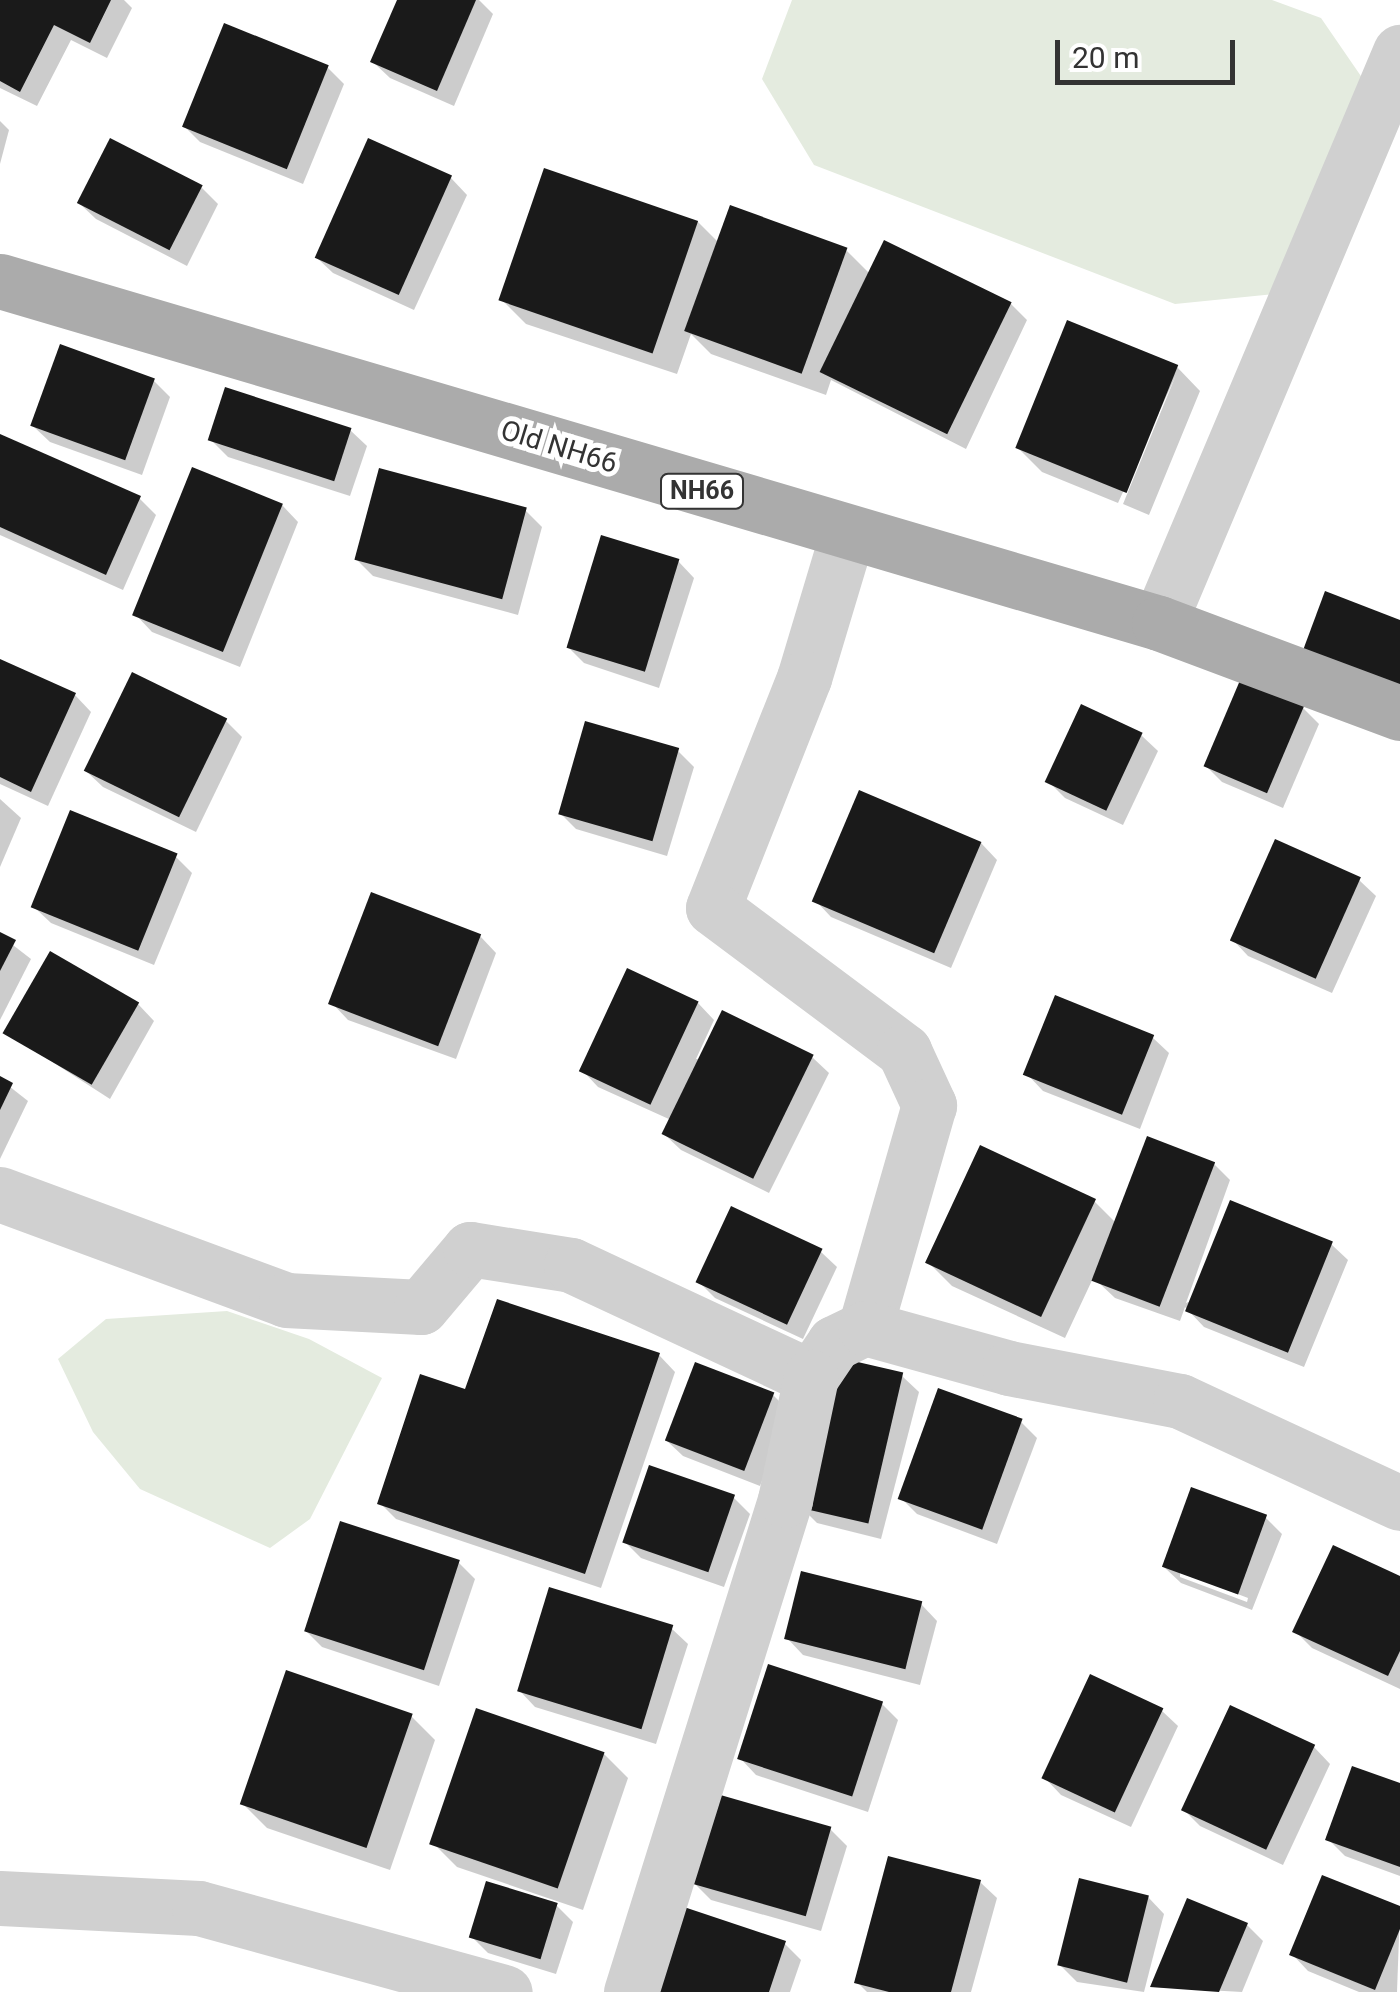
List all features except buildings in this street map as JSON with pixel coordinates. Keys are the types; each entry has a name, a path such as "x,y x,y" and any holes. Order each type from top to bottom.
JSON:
{"main road":[{"name":"Old NH66","path":"1,289 1159,622 1400,713"}],"street":[{"path":"1159,622 1400,52"},
{"path":"848,534 804,678 713,908 904,1051 928,1105 865,1328"},
{"path":"0,1194 286,1300 422,1307 470,1250 570,1265 812,1377"},
{"path":"631,1992 785,1500 812,1377 834,1343 865,1328 1009,1368 1180,1401 1400,1503"},
{"path":"0,1898 199,1908 504,1992"}],"shaded area":[{"path":"792,0 1272,0 1321,18 1365,82 1274,294 1175,304 814,165 762,79"},
{"path":"227,1311 309,1339 382,1378 310,1519 270,1548 140,1489 93,1432 58,1359 106,1319"}]}
